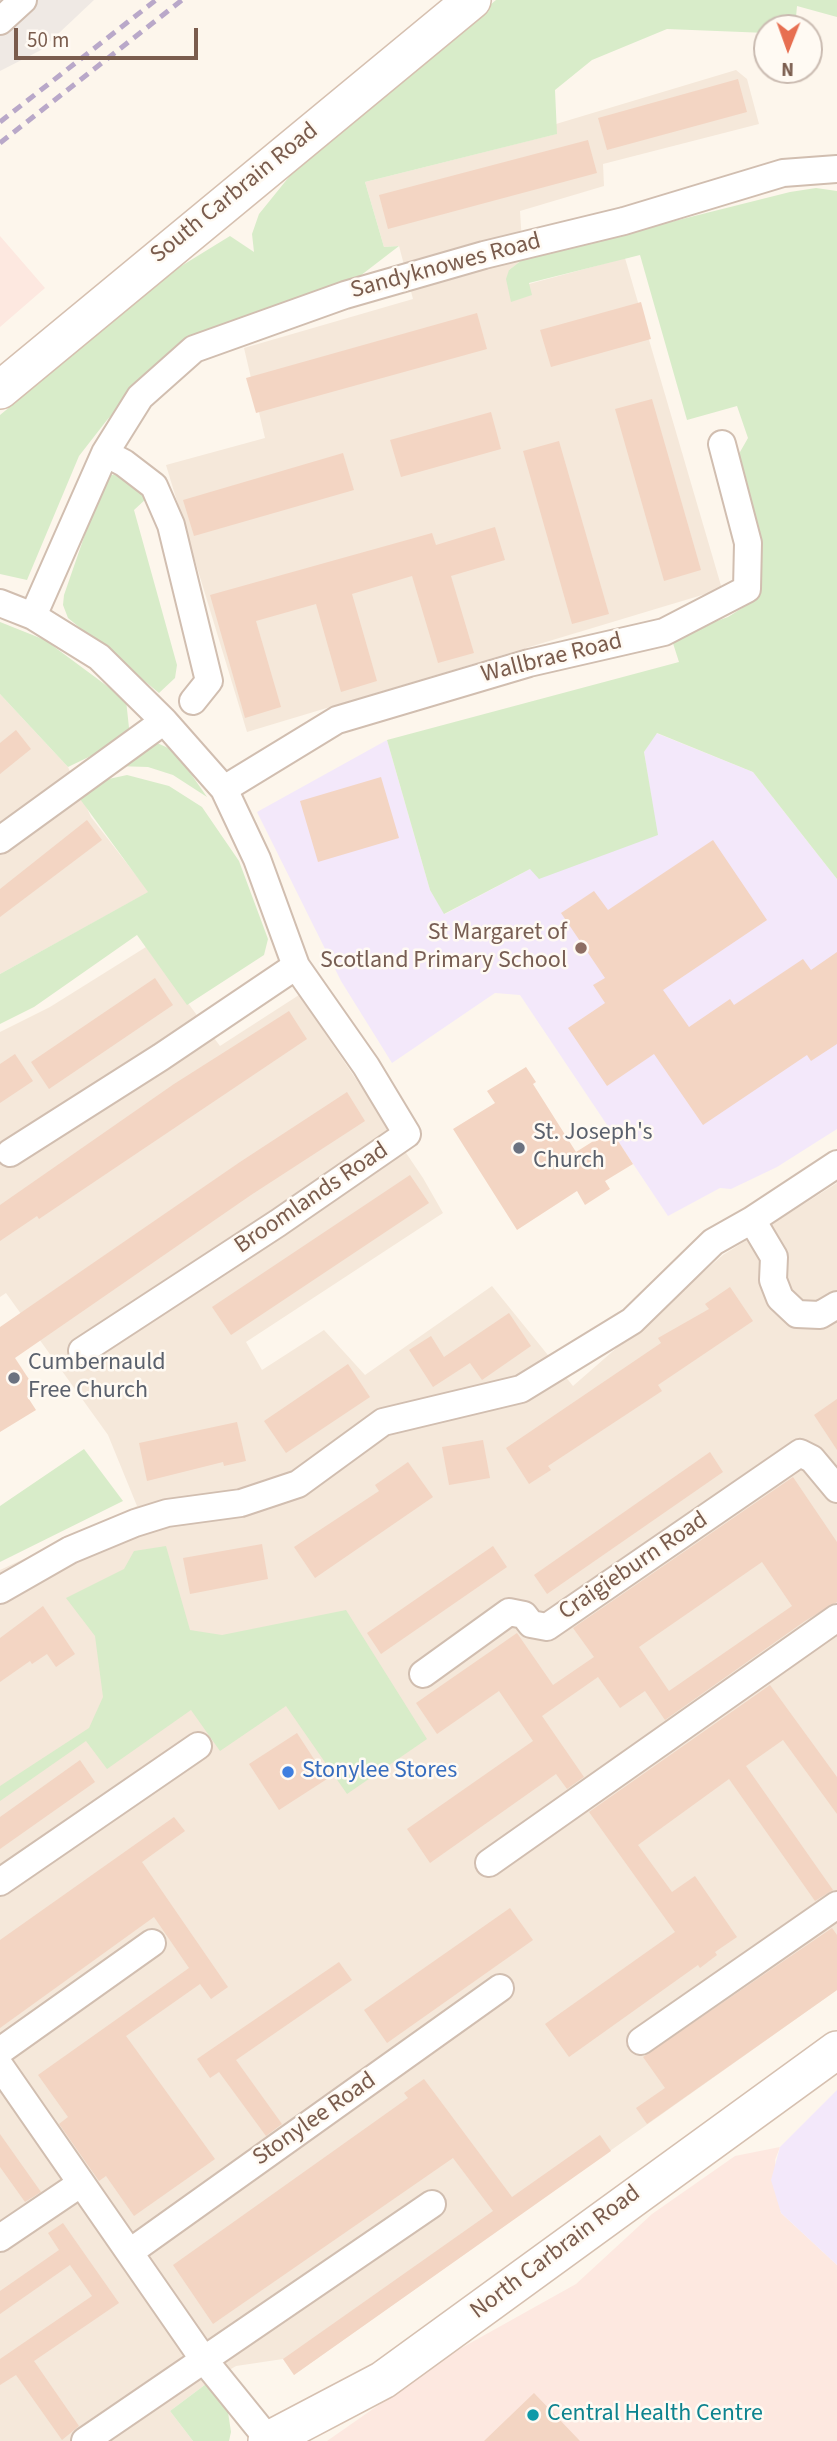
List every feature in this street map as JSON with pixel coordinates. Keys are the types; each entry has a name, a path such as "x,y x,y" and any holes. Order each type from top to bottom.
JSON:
{"street":[{"path":"0,21 23,0"},
{"name":"South Carbrain Road","path":"0,390 472,0"},
{"name":"Sandyknowes Road","path":"33,616 105,453 140,397 194,349 345,295 448,265 624,220 783,173 836,169"},
{"name":"Wallbrae Road","path":"223,789 337,720 529,663 664,632 747,589 748,543 722,444"},
{"path":"105,453 154,485 170,525 209,681 193,701"},
{"name":"Broomlands Road","path":"0,603 33,616 99,657 164,721 223,789 257,859 296,966 366,1066 407,1133 270,1228 82,1351"},
{"path":"0,840 164,721"},
{"path":"10,1153 161,1057 296,966"},
{"path":"0,1590 70,1550 135,1522 167,1513 241,1503 298,1484 383,1422 521,1389 632,1321 713,1242 752,1220 837,1164"},
{"path":"752,1220 774,1257 773,1280 780,1298 797,1314 820,1315 837,1305"},
{"name":"Craigieburn Road","path":"423,1674 509,1612 524,1615 531,1624 547,1627 800,1453 812,1459 837,1489"},
{"path":"489,1863 837,1618"},
{"path":"0,1882 198,1746"},
{"path":"641,2041 837,1905"},
{"path":"0,2051 152,1943"},
{"name":"Stonylee Road","path":"130,2252 500,1988"},
{"name":"North Carbrain Road","path":"268,2440 383,2380 837,2050"},
{"path":"0,2066 204,2360 268,2440"},
{"path":"0,2238 80,2184"},
{"path":"85,2441 432,2204"}],"shaded area":[{"path":"0,0 94,0 41,50 0,71"},
{"path":"736,70 747,79 759,124 603,164 604,186 520,211 523,259 509,270 529,284 625,258 722,589 247,732 166,465 265,438 244,348 413,299 399,246 384,247 365,182 556,134 556,124"},
{"path":"0,236 45,288 0,327"},
{"path":"0,694 68,767 91,817 149,892 0,974"},
{"name":"St Margaret of Scotland Primary School","path":"656,733 753,772 837,879 837,1129 777,1167 731,1189 720,1188 668,1216 520,995 495,993 392,1063 341,981 257,812 387,740 430,890 445,914 530,869 657,835 644,752"},
{"path":"146,947 220,1046 299,995 423,1178 443,1213 246,1342 262,1370 324,1330 365,1375 492,1286 573,1386 723,1255 837,1183 837,1990 294,2375 283,2359 236,2366 206,2384 170,2411 193,2441 0,2441 0,1570 137,1506 108,1435 6,1293 0,1297 0,1032 50,1007"},
{"path":"837,2090 837,2265 781,2213 771,2180 780,2147"},
{"path":"780,2147 775,2160 781,2213 837,2265 837,2441 327,2441 456,2351 576,2284 652,2214 735,2156"}],"green space":[{"path":"496,0 837,0 837,17 797,6 796,14 753,14 753,32 667,29 592,60 555,90 557,134 365,182 384,247 399,246 360,276 184,341 107,420 79,456 27,580 0,574 0,415 178,268 230,236 254,252 252,234 259,214 297,167"},
{"path":"816,188 837,191 837,879 753,772 657,733 644,752 658,835 539,879 530,869 444,914 430,890 387,740 679,662 671,637 728,617 753,601 759,572 761,544 758,524 736,459 748,438 737,406 687,420 640,255 529,283 532,295 511,302 506,279 509,270 523,259 790,192"},
{"path":"120,473 131,478 147,498 134,510 177,665 175,678 159,693 68,618 63,605 64,595 101,488 107,476"},
{"path":"0,622 45,640 126,700 130,737 68,767 0,694"},
{"path":"157,743 175,751 207,797 173,775 148,767 115,766 135,750"},
{"path":"127,775 169,786 202,807 239,861 268,939 264,955 187,1005 137,935 34,1007 0,1024 0,974 148,892 80,799 104,780"},
{"path":"84,1449 123,1501 0,1562 0,1506"},
{"path":"166,1546 190,1630 222,1635 346,1610 427,1739 347,1794 286,1706 220,1751 191,1710 107,1769 86,1741 0,1801 0,1786 89,1728 103,1697 95,1636 66,1598 124,1569 134,1551"},
{"path":"206,2384 228,2412 231,2432 229,2441 193,2441 170,2411"}],"building":[{"path":"738,79 747,112 607,150 598,118"},
{"path":"588,140 597,173 388,229 379,195"},
{"path":"641,302 651,339 551,367 540,330"},
{"path":"477,313 487,349 256,413 246,378"},
{"path":"652,399 701,570 664,581 615,409"},
{"path":"491,412 501,449 401,477 390,440"},
{"path":"559,441 609,614 572,624 523,451"},
{"path":"343,453 354,490 194,536 183,500"},
{"path":"495,527 505,560 451,576 474,653 438,663 412,576 352,594 377,681 341,692 316,604 256,621 281,707 245,718 210,595 432,533 436,545"},
{"path":"16,730 31,749 0,774 0,743"},
{"path":"381,777 399,838 318,862 300,801"},
{"path":"87,820 102,840 0,917 0,889"},
{"path":"713,840 767,920 663,990 689,1027 730,999 734,1005 803,959 811,970 837,952 837,1044 811,1061 807,1055 703,1125 654,1054 607,1086 568,1028 605,1003 593,985 605,978 561,913 594,891 608,910"},
{"path":"155,978 173,1005 49,1089 31,1062"},
{"path":"289,1011 307,1039 39,1219 37,1216 0,1241 0,1205 174,1084"},
{"path":"15,1054 33,1081 0,1103 0,1064"},
{"name":"St. Joseph's Church","path":"526,1067 536,1082 533,1084 576,1152 611,1130 633,1164 605,1181 610,1189 585,1205 577,1191 517,1230 453,1129 495,1103 487,1091"},
{"path":"347,1092 365,1121 251,1195 15,1358 36,1390 27,1396 36,1410 0,1432 0,1327"},
{"path":"410,1175 429,1203 231,1335 212,1307"},
{"path":"730,1287 753,1321 658,1385 662,1391 548,1466 551,1470 529,1484 506,1448 661,1343 658,1338 709,1309 705,1304"},
{"path":"509,1313 531,1346 482,1380 470,1363 433,1387 409,1350 431,1336 444,1357"},
{"path":"348,1364 370,1397 286,1453 264,1421"},
{"path":"837,1399 837,1450 814,1415"},
{"path":"237,1422 246,1461 224,1466 223,1462 147,1481 139,1443"},
{"path":"483,1440 490,1478 449,1485 442,1447"},
{"path":"710,1452 723,1472 547,1594 534,1575"},
{"path":"408,1462 433,1497 315,1578 294,1547 379,1491 375,1485"},
{"path":"793,1477 837,1542 837,1602 805,1621 665,1720 645,1691 620,1708 598,1677 542,1716 584,1777 567,1789 556,1774 430,1863 407,1829 533,1741 499,1691 437,1734 416,1703 517,1633 553,1685 594,1657 573,1628","holes":["762,1562 792,1606 669,1691 639,1647"]},
{"path":"262,1544 268,1579 190,1594 183,1558"},
{"path":"493,1546 507,1567 381,1654 367,1633"},
{"path":"43,1606 75,1654 56,1667 47,1654 32,1664 30,1661 0,1682 0,1638"},
{"path":"770,1685 837,1777 837,1814 783,1740 746,1766 833,1890 815,1901 729,1779 638,1845 672,1892 695,1876 737,1937 715,1952 717,1955 700,1968 698,1965 569,2057 545,2024 675,1932 589,1812"},
{"name":"Stonylee Stores","path":"297,1733 327,1779 279,1810 249,1764"},
{"path":"80,1760 95,1782 0,1849 0,1817"},
{"path":"174,1817 185,1831 142,1862 228,1987 211,1999 200,1984 126,2036 215,2159 134,2216 106,2176 99,2181 59,2124 68,2117 38,2075 189,1968 154,1917 0,2028 0,1940"},
{"path":"510,1908 533,1940 387,2043 364,2010"},
{"path":"832,1928 837,1935 837,1990 647,2124 636,2108 665,2088 643,2057"},
{"path":"339,1962 352,1980 236,2060 282,2124 266,2136 219,2072 210,2078 197,2059"},
{"path":"424,2079 512,2197 600,2135 611,2151 294,2375 283,2359 493,2211 453,2158 213,2324 173,2265 408,2098 404,2093"},
{"path":"0,2134 41,2192 25,2202 0,2167"},
{"path":"63,2223 119,2303 34,2361 79,2426 62,2440 16,2375 0,2385 0,2359 92,2296 70,2265 0,2314 0,2291 59,2250 48,2233"},
{"name":"Central Health Centre","path":"534,2393 580,2441 484,2441"}],"railway":[{"path":"0,122 156,0"},
{"path":"0,143 182,0"}],"place":[{"name":"St Margaret of Scotland Primary School","path":"581,948"},
{"name":"St. Joseph's Church","path":"519,1148"},
{"name":"Cumbernauld Free Church","path":"14,1378"},
{"name":"Stonylee Stores","path":"288,1772"},
{"name":"Central Health Centre","path":"533,2415"}]}
